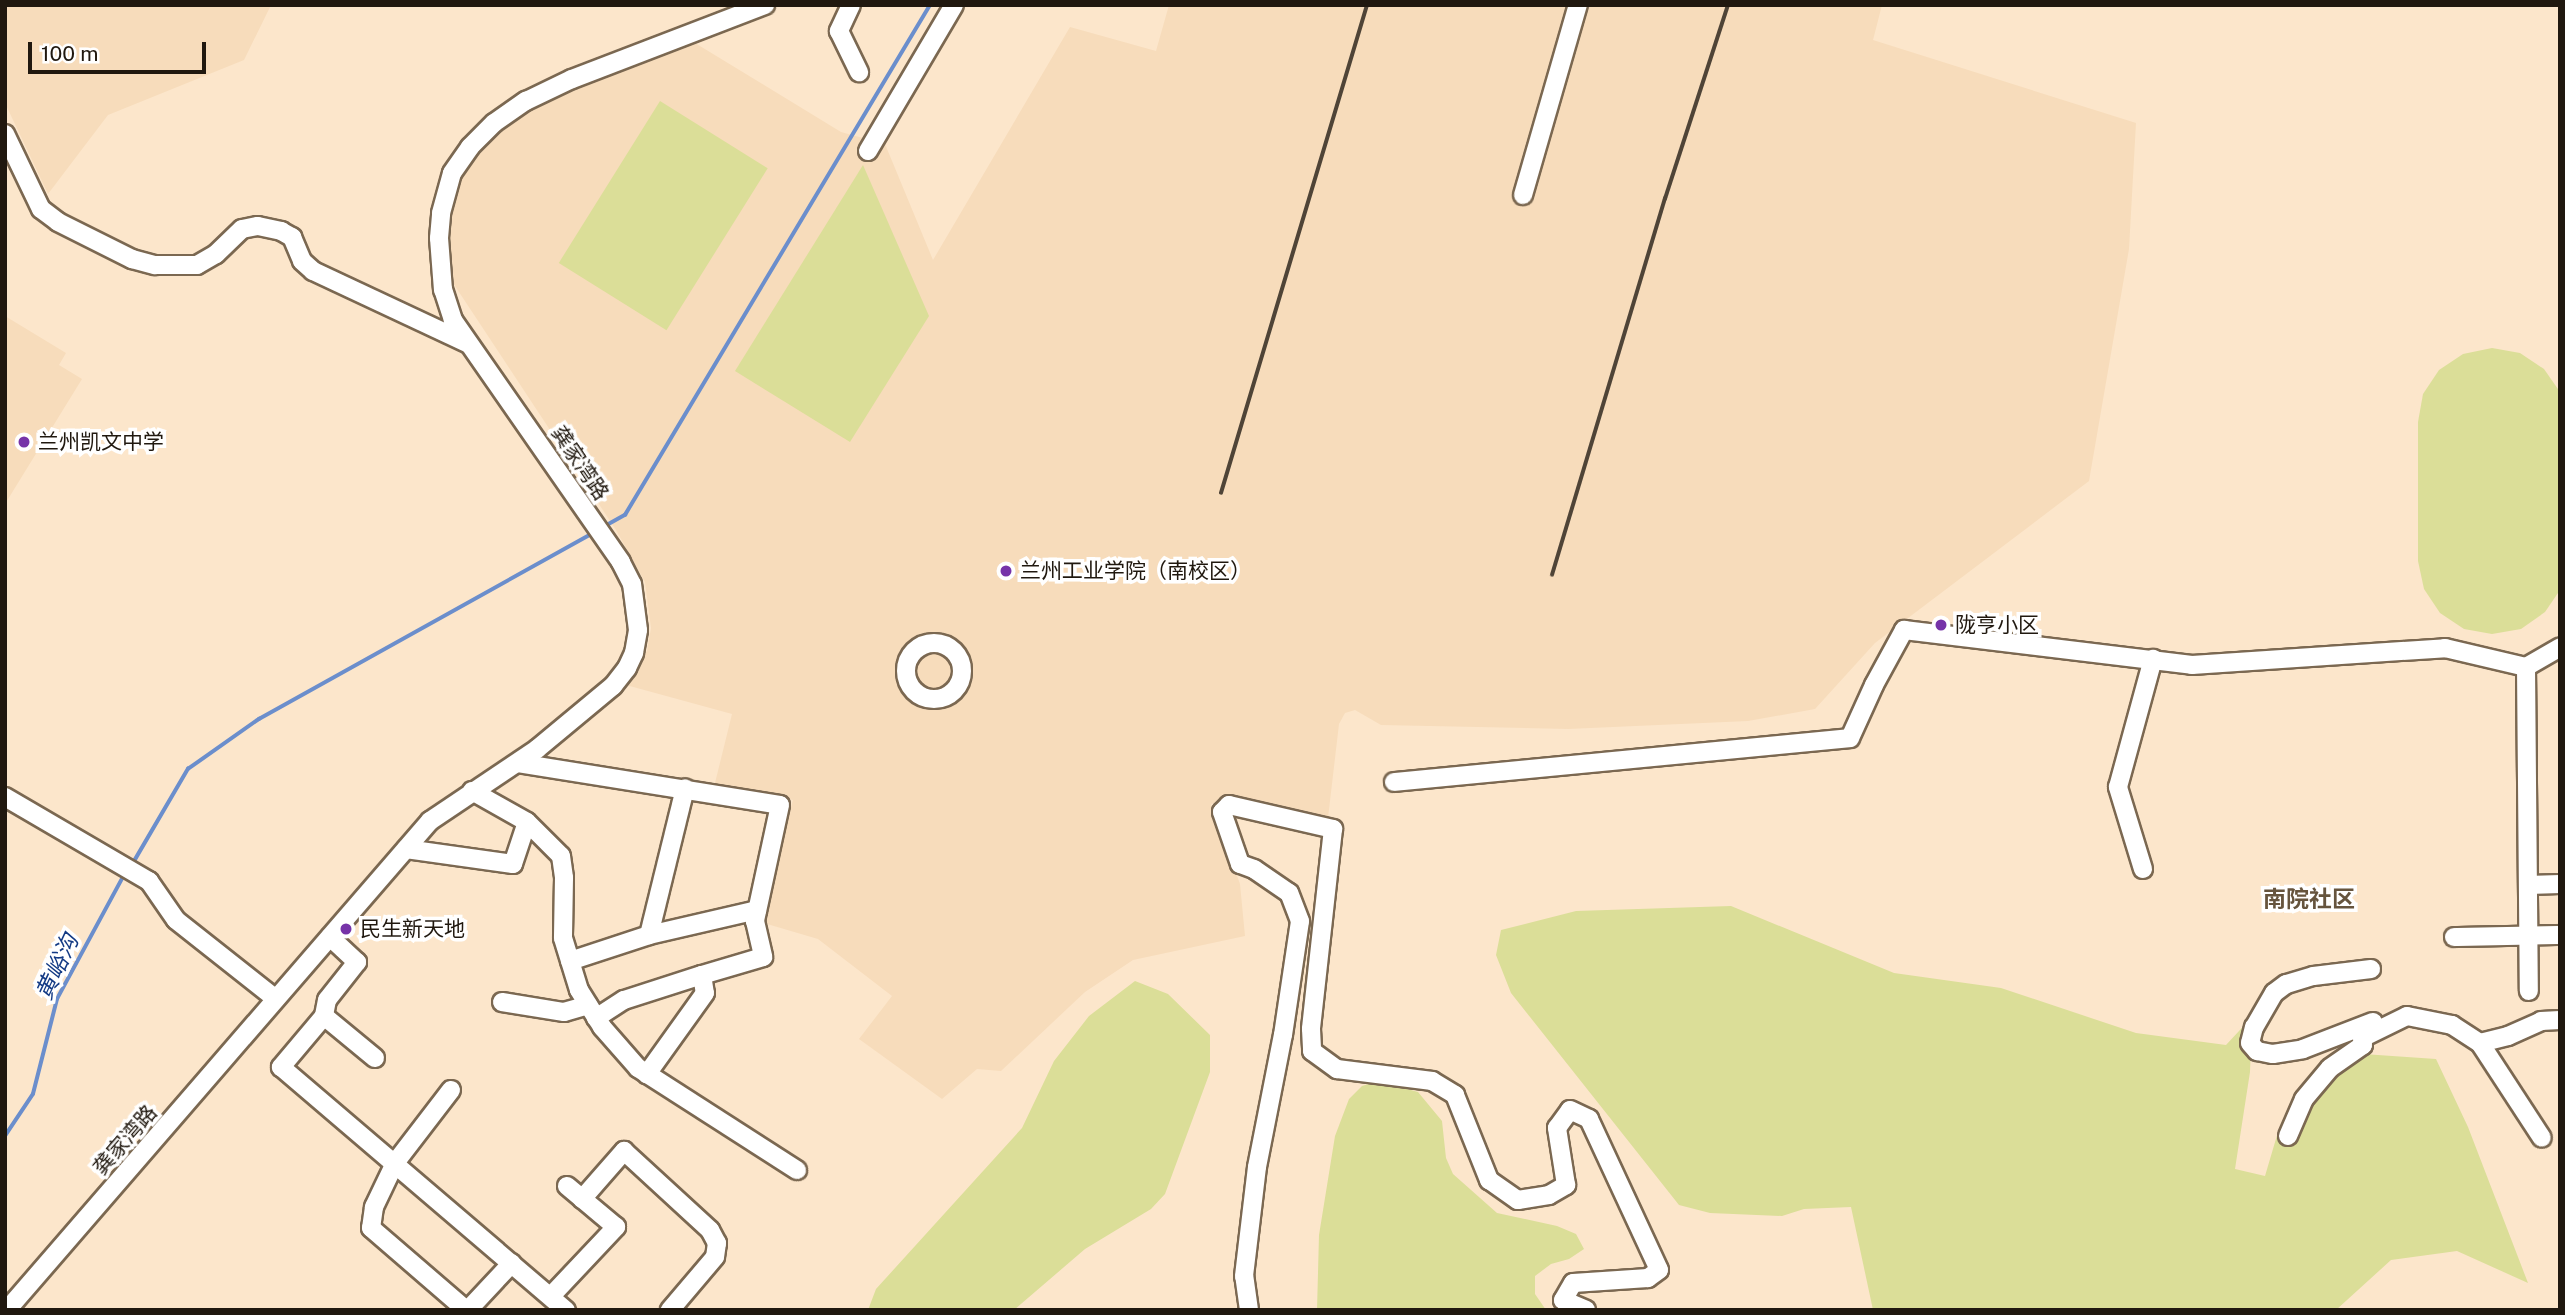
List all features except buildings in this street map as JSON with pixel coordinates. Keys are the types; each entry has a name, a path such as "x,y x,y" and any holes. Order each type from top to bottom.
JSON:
{"street":[{"name":"龚家湾路","path":"7,1310 430,821 518,763 613,686 635,653 638,630 632,584 608,543 453,320 443,290 439,239 441,213 452,173 470,147 494,123 526,101 572,79 765,5"},
{"path":"851,5 839,32 859,72"},
{"path":"868,152 954,5"},
{"path":"1523,195 1578,5"},
{"path":"5,134 41,209 58,222 132,258 155,265 197,265 215,254 242,229 258,226 281,231 292,237 302,261 313,271 471,344"},
{"path":"1394,782 1850,738 1874,685 1904,630 2192,665 2445,648 2526,667 2560,648"},
{"path":"2143,869 2118,787 2153,659"},
{"path":"2526,667 2529,991"},
{"path":"502,1002 564,1012 592,1011 763,957 755,921 780,805 518,763"},
{"path":"649,935 685,789"},
{"path":"472,791 527,822 561,856 564,878 563,938 579,990 592,1011 647,1074 797,1170"},
{"path":"5,797 88,848 149,881 176,920 276,999"},
{"path":"1249,1310 1244,1276 1257,1167 1283,1035 1300,920 1289,893 1254,869 1240,864 1222,812 1229,805 1333,829 1311,1029 1312,1052 1337,1069 1432,1081 1455,1095 1489,1180 1518,1200 1549,1195 1566,1185 1557,1128 1570,1110 1589,1119 1659,1270 1648,1278 1573,1283 1563,1300 1586,1310"},
{"path":"406,849 513,864 527,822"},
{"path":"2528,885 2560,884"},
{"path":"570,961 649,935 757,910"},
{"path":"2454,937 2560,935"},
{"path":"330,937 357,962 327,1000 324,1016 281,1067 566,1310"},
{"path":"2371,970 2313,976 2286,984 2274,993 2254,1027 2250,1043 2257,1051 2273,1054 2303,1049 2388,1016 2407,1016 2452,1025 2480,1043 2542,1138"},
{"path":"647,1074 705,993 702,975"},
{"path":"324,1016 375,1058"},
{"path":"2288,1136 2304,1099 2330,1068 2363,1045 2362,1038 2407,1016"},
{"path":"2480,1043 2508,1036 2541,1021 2560,1020"},
{"path":"451,1090 395,1163 374,1207 371,1228 467,1310 512,1263"},
{"path":"582,1199 624,1151 710,1230 717,1243 715,1257 670,1310"},
{"path":"551,1296 616,1227 567,1186"}],"shaded area":[{"path":"5,5 271,5 244,60 108,115 48,194 5,103"},
{"path":"1169,5 1882,5 1873,40 2136,123 2129,249 2089,481 1875,643 1815,709 1748,721 1568,729 1381,725 1355,710 1345,713 1339,724 1328,818 1304,817 1224,799 1211,804 1240,884 1245,936 1133,960 1085,992 1001,1071 977,1069 942,1099 859,1039 892,996 818,939 760,922 793,800 715,783 732,714 626,685 647,651 651,628 645,582 616,530 453,283 445,230 456,182 495,131 566,90 695,43 841,132 885,144 933,260 1070,27 1156,51"},
{"name":"兰州凯文中学","path":"5,316 66,353 59,365 82,379 5,504"}],"green space":[{"path":"660,101 768,168 666,330 559,263"},
{"path":"863,165 929,316 850,442 735,371"},
{"path":"2492,348 2520,353 2544,369 2560,392 2560,590 2545,612 2521,629 2492,634 2464,629 2440,613 2424,589 2418,561 2418,422 2423,394 2439,370 2463,354"},
{"path":"1731,906 1894,973 2001,988 2136,1033 2226,1045 2252,1017 2250,1072 2235,1169 2265,1176 2278,1132 2334,1052 2436,1059 2468,1127 2528,1283 2457,1251 2391,1260 2336,1310 1873,1310 1851,1207 1804,1209 1782,1216 1710,1213 1679,1205 1511,993 1496,955 1501,930 1576,911"},
{"path":"1135,981 1168,994 1210,1035 1210,1072 1165,1194 1151,1209 1085,1249 1014,1310 868,1310 876,1289 1022,1128 1054,1061 1089,1016"},
{"path":"1379,1081 1418,1092 1442,1121 1446,1158 1453,1174 1497,1213 1557,1226 1576,1234 1584,1249 1569,1259 1551,1264 1535,1276 1535,1294 1546,1310 1317,1310 1319,1235 1335,1136 1349,1099 1362,1086"}],"waterway":[{"path":"605,526 625,515 930,5"},
{"path":"133,863 188,769 259,719 595,532"},
{"name":"黄峪沟","path":"5,1136 33,1094 57,999 124,875"}],"railway":[{"path":"1221,493 1367,5"},
{"path":"1552,575 1665,199 1728,5"}],"place":[{"name":"兰州凯文中学","path":"24,442"},
{"name":"兰州工业学院（南校区）","path":"1006,571"},
{"name":"陇亨小区","path":"1941,625"},
{"name":"民生新天地","path":"346,929"}],"district":[{"name":"南院社区","path":"2309,899"}]}
